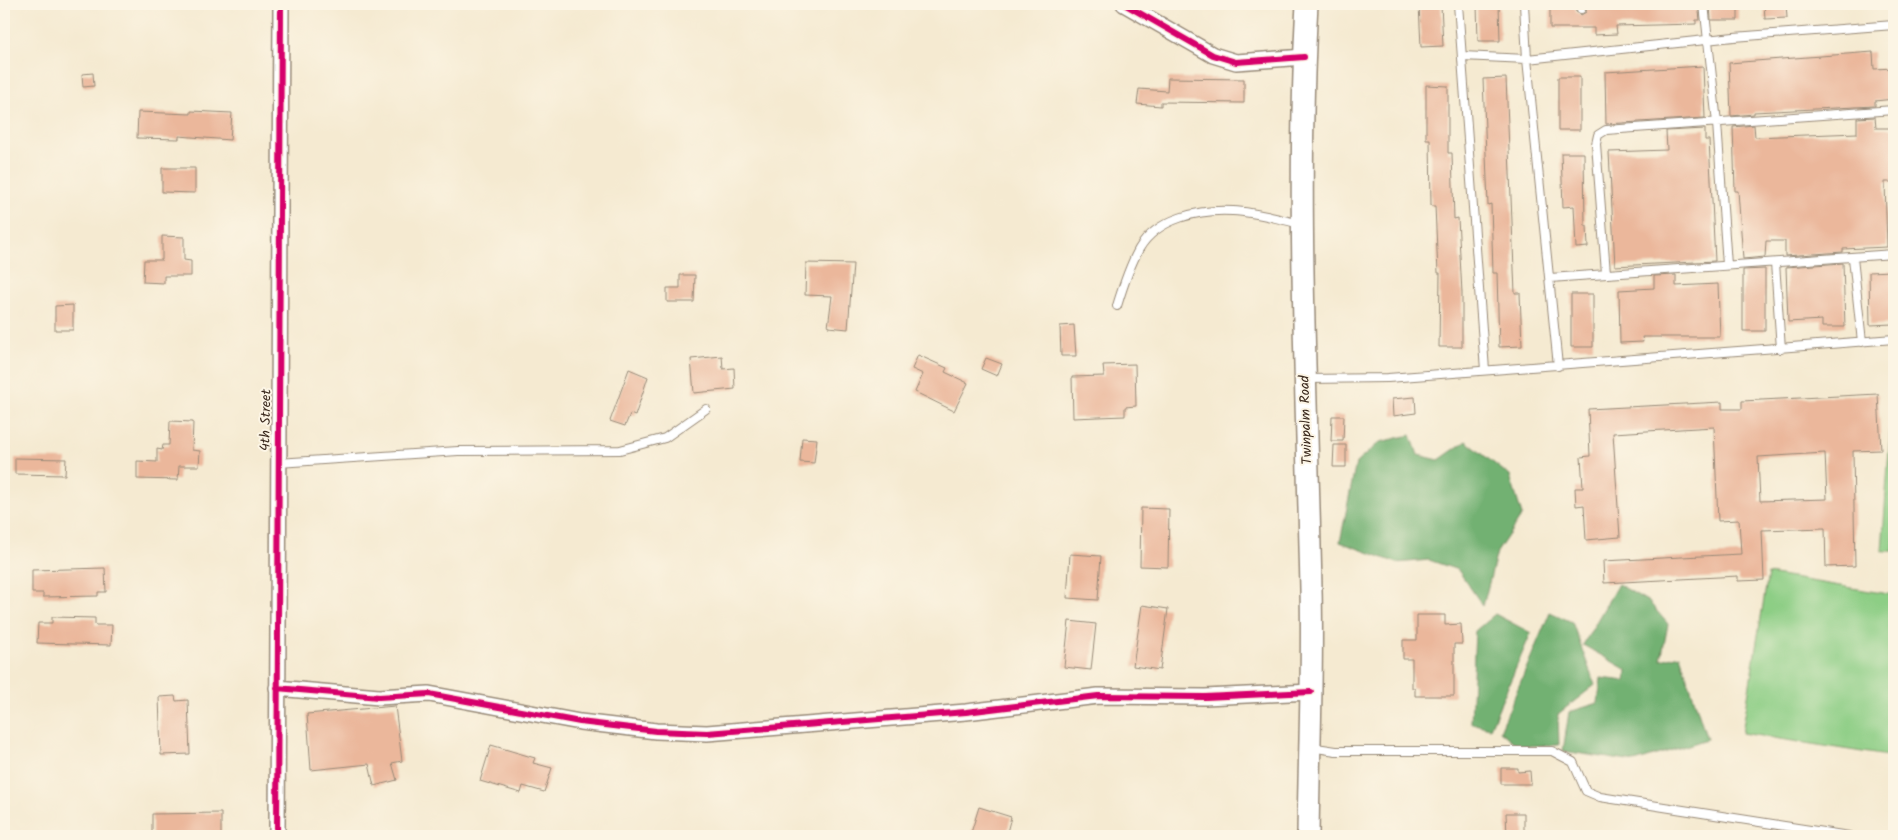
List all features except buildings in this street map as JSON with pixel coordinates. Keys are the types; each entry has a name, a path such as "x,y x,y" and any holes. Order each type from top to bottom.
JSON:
{"main road":[{"name":"Twinpalm Road","path":"1307,4 1304,57 1302,224 1304,379 1311,590 1308,836"}],"street":[{"name":"4th Street","path":"277,836 281,4"},
{"path":"1124,4 1213,56 1236,62 1304,57"},
{"path":"277,688 379,697 429,694 580,722 656,731 707,733 966,712 1098,696 1205,697 1311,692"}],"lane":[{"path":"1458,4 1486,370"},
{"path":"1524,4 1527,59 1558,366"},
{"path":"1704,4 1717,123 1727,264"},
{"path":"1462,56 1527,59 1708,40 1894,25"},
{"path":"1606,273 1596,144 1598,135 1606,130 1894,110"},
{"path":"1117,306 1126,276 1140,247 1161,227 1183,217 1190,214 1232,210 1302,224"},
{"path":"1550,278 1727,264 1775,263 1894,254"},
{"path":"1853,258 1862,342"},
{"path":"1775,263 1781,348"},
{"path":"1304,379 1388,378 1894,339"},
{"path":"278,463 458,451 620,450 665,438 706,409"},
{"path":"1309,747 1336,751 1552,751 1573,762 1586,791 1600,797 1821,834 1850,836"}],"green space":[{"path":"1894,376 1894,551 1882,551"},
{"path":"1411,435 1418,455 1439,460 1466,441 1510,476 1522,515 1497,552 1483,606 1458,570 1429,560 1397,563 1340,542 1356,463 1380,442"},
{"path":"1768,574 1894,595 1894,757 1742,733"},
{"path":"1618,584 1649,602 1668,624 1661,660 1680,655 1707,739 1635,762 1563,751 1569,712 1598,703 1601,678 1626,681 1627,670 1583,645"},
{"path":"1550,612 1572,622 1595,685 1558,714 1559,745 1518,746 1500,731"},
{"path":"1495,614 1531,633 1490,728 1471,723 1475,631"}],"cycle path":[{"path":"277,836 281,4"},
{"path":"1124,4 1213,55 1236,62 1304,57"},
{"path":"277,688 379,697 429,694 580,722 656,731 707,733 966,712 1098,696 1205,697 1311,692"}]}
